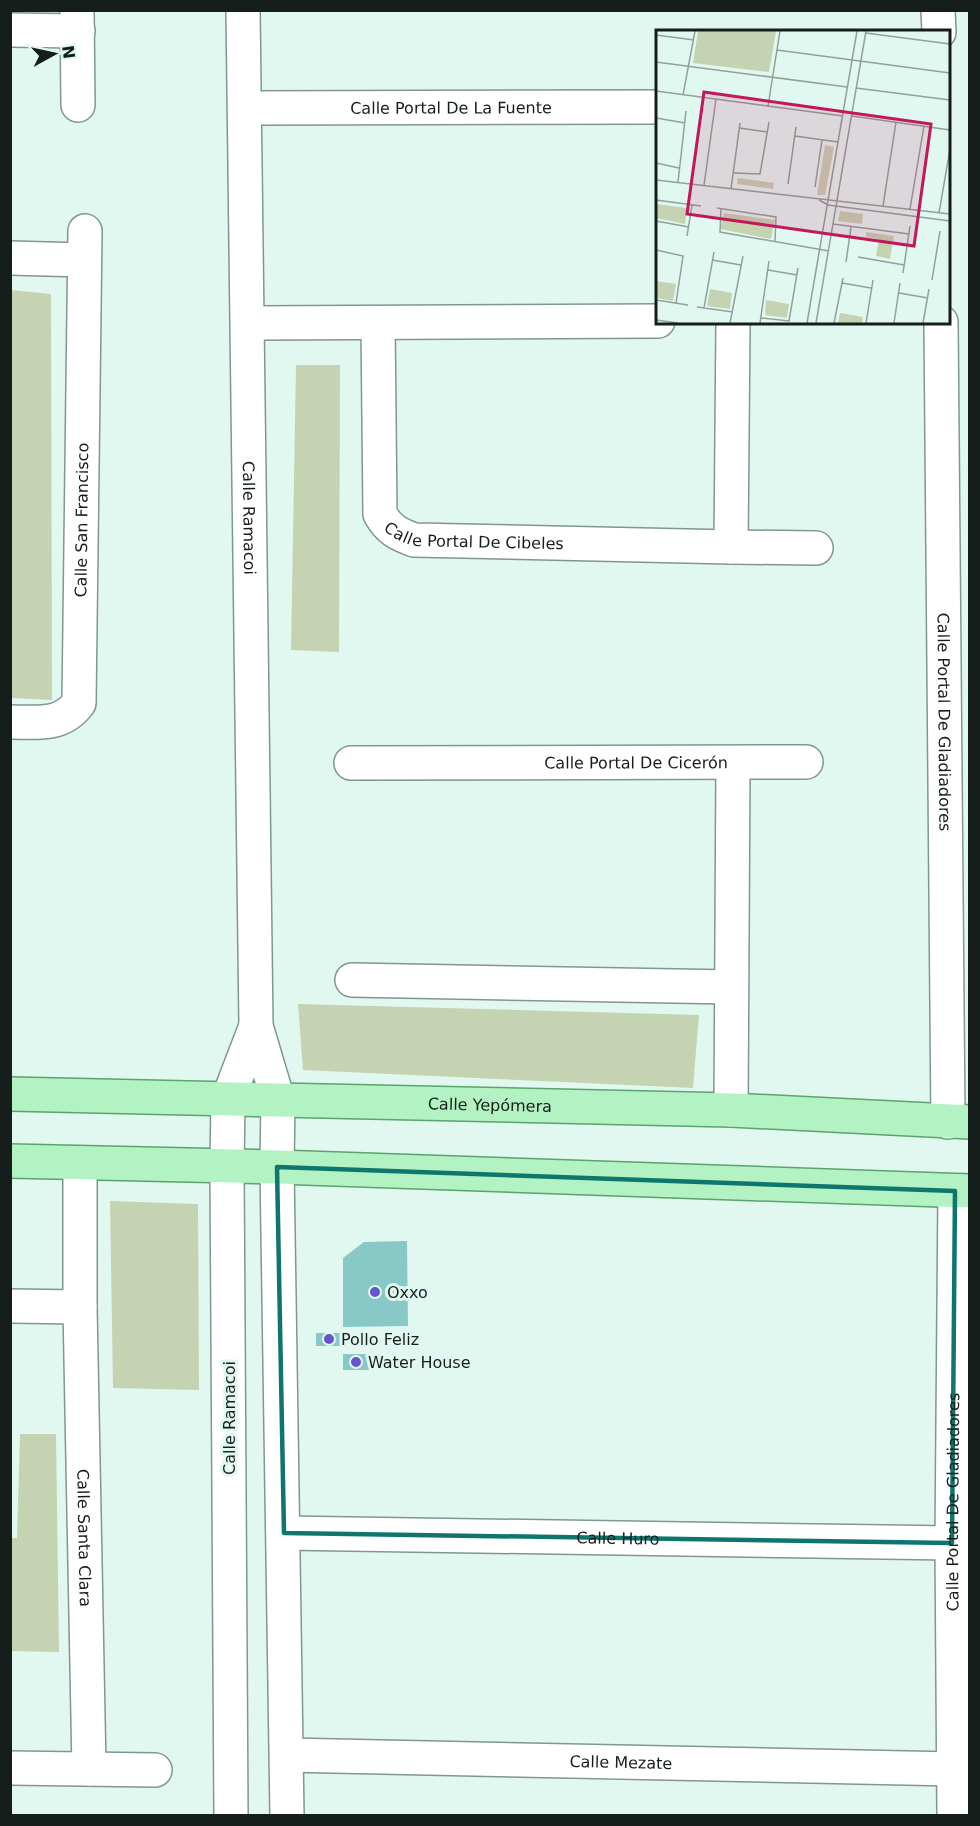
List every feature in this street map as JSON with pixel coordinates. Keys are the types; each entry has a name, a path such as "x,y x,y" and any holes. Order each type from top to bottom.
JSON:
{"main road":[{"name":"Calle Yepómera","path":"10,1094 731,1110 959,1122"},
{"path":"10,1161 227,1168 277,1167 962,1191"}],"street":[{"name":"Calle Ramacoi","path":"243,10 249,324 256,1026 278,1100 277,1167 287,1815"},
{"path":"938,10 939,30"},
{"path":"10,30 78,21 78,105"},
{"name":"Calle Portal De La Fuente","path":"245,108 656,107"},
{"name":"Calle San Francisco","path":"10,258 84,246 79,703 72,713 59,720 10,722"},
{"path":"249,324 656,321"},
{"name":"Calle Portal De Cibeles","path":"378,323 381,514 387,526 398,534 414,540 816,548"},
{"path":"732,548 733,324"},
{"name":"Calle Portal De Gladiadores","path":"942,324 956,518 959,1122"},
{"path":"733,763 806,762"},
{"name":"Calle Portal De Cicerón","path":"351,763 733,763 731,1110"},
{"path":"352,980 731,987"},
{"name":"Calle Ramacoi","path":"231,1815 228,1099 256,1026"},
{"name":"Calle Santa Clara","path":"80,1163 80,1307 89,1769"},
{"name":"Calle Portal De Gladiadores","path":"954,1815 952,1543 962,1191"},
{"path":"10,1306 80,1307"},
{"name":"Calle Huro","path":"284,1533 952,1543"},
{"name":"Calle Mezate","path":"287,1755 954,1769"},
{"path":"10,1768 155,1770"}],"highlighted area":[{"path":"277,1167 955,1191 952,1543 284,1533"}],"green space":[{"path":"11,290 51,294 52,700 11,698"},
{"path":"296,365 340,365 339,652 291,650"},
{"path":"298,1004 699,1015 693,1088 303,1070"},
{"path":"110,1201 198,1204 199,1390 113,1388"},
{"path":"20,1434 56,1434 59,1652 11,1651 10,1538 17,1538"}],"building":[{"name":"Oxxo","path":"407,1241 408,1326 343,1327 343,1258 364,1242"},
{"name":"Pollo Feliz","path":"316,1333 343,1333 343,1346 316,1346"},
{"name":"Water House","path":"343,1354 369,1354 370,1370 343,1370"}],"place":[{"name":"Oxxo","path":"375,1292"},
{"name":"Pollo Feliz","path":"329,1339"},
{"name":"Water House","path":"356,1362"}]}
